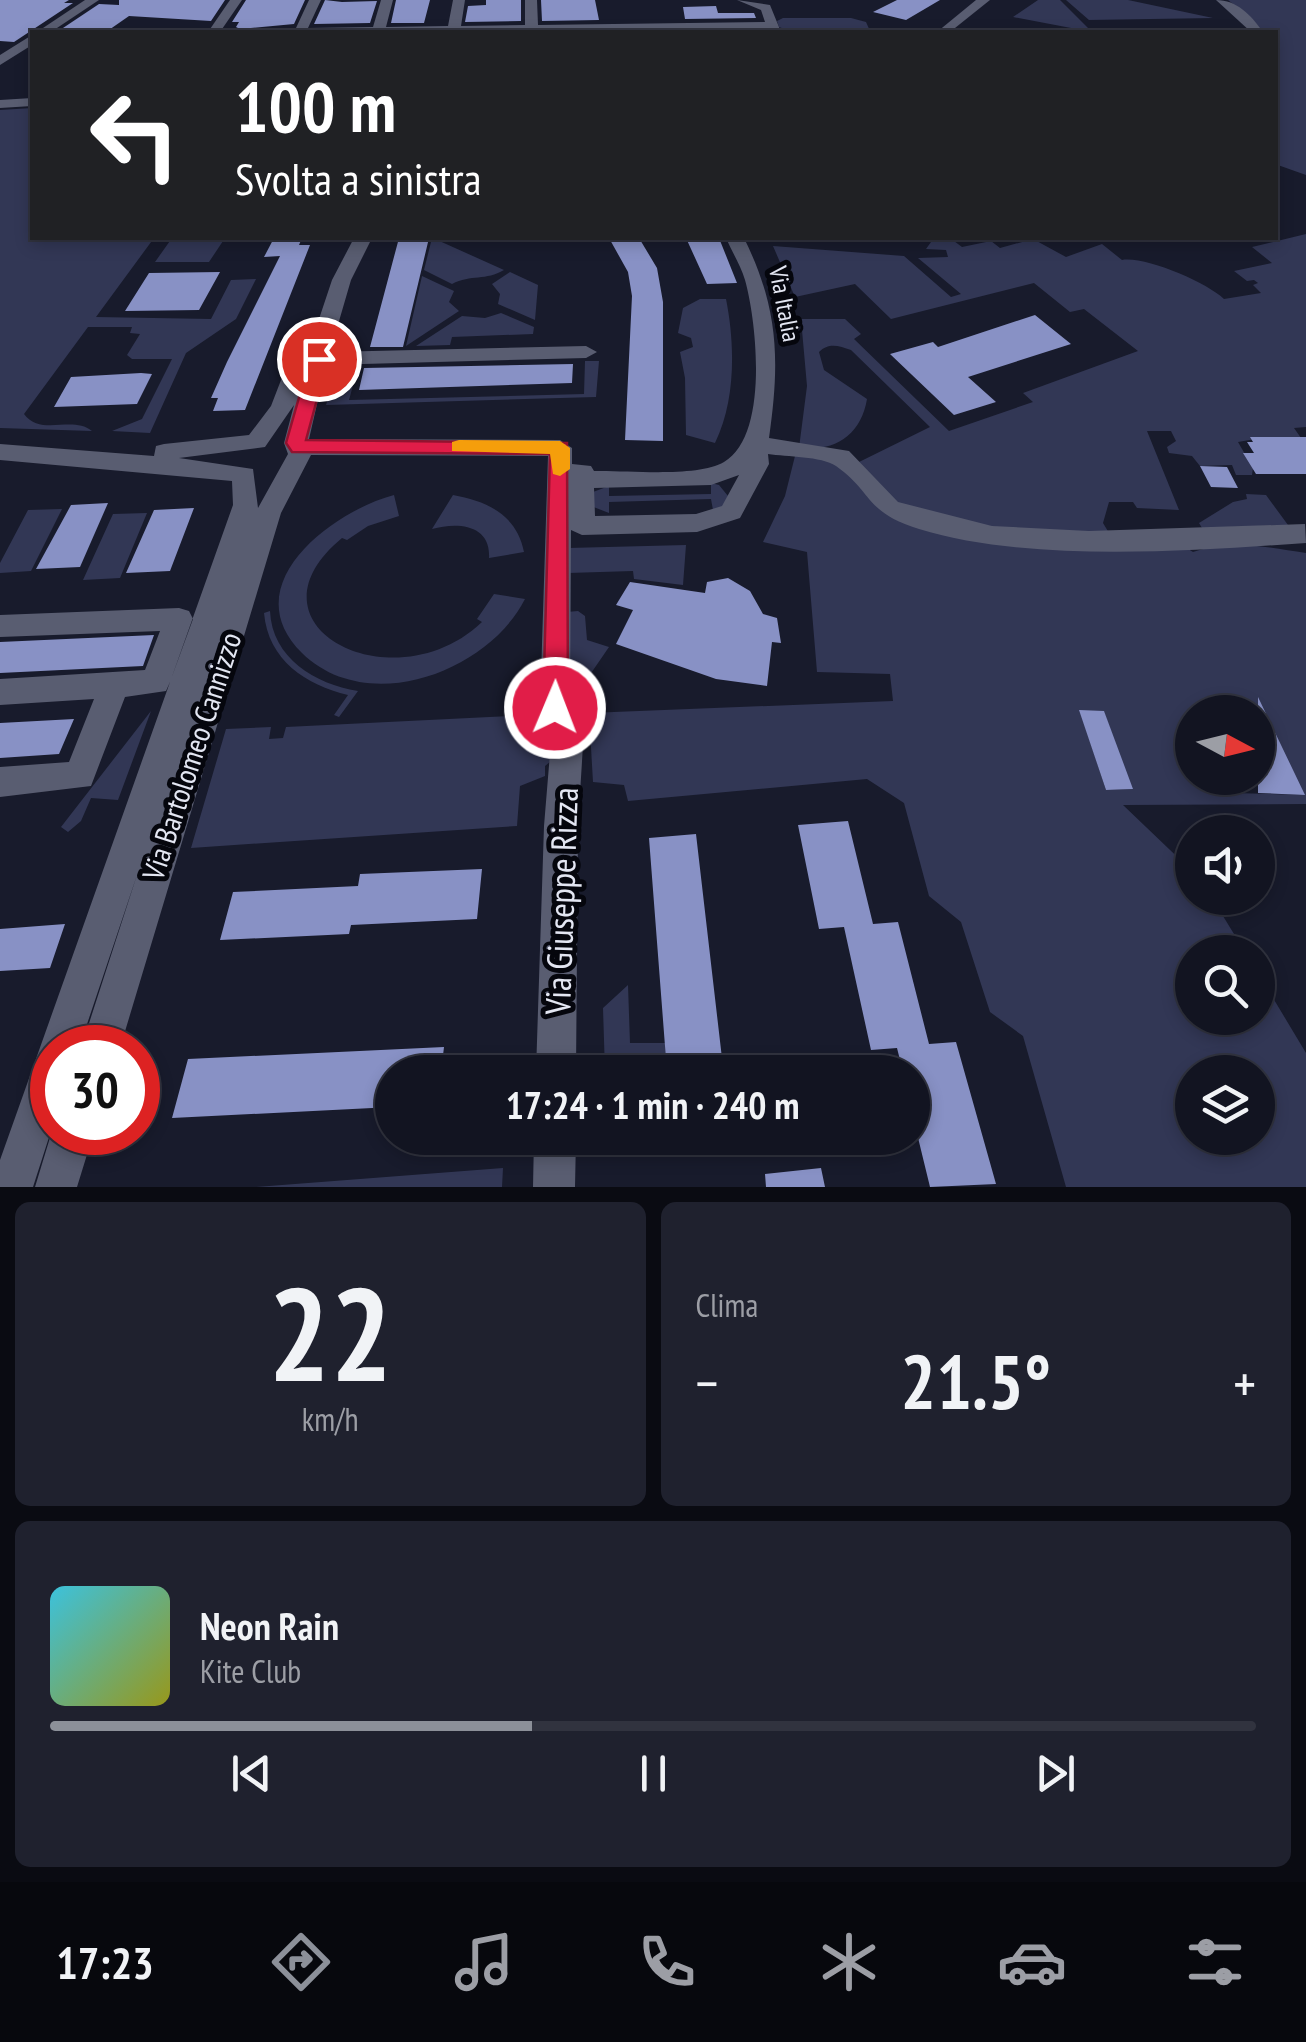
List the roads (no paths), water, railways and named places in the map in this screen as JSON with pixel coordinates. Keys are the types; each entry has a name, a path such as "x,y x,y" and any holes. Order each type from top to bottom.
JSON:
{"street":[{"path":"46,30 93,0"},
{"path":"215,30 236,0"},
{"path":"301,30 315,0"},
{"path":"459,0 454,30 609,25 774,29 766,8 744,0"},
{"path":"532,0 532,29"},
{"path":"938,30 984,0"},
{"path":"1222,0 1247,18 1256,30"},
{"path":"378,30 387,1"},
{"path":"0,61 30,41"},
{"path":"0,104 30,102"},
{"path":"255,442 282,408 346,240"},
{"name":"Via Bartolomeo Cannizzo","path":"107,1025 268,513 295,452 347,270 362,240"},
{"name":"Via Italia","path":"571,476 582,526 717,520 731,512 757,464 767,346 754,278 735,240"},
{"path":"319,359 586,352"},
{"path":"77,456 255,442 275,437 295,452 560,448 571,476 710,477 734,467 756,444 841,457 889,508 924,522 992,536 1060,542 1306,534"},
{"name":"Via Bartolomeo Cannizzo","path":"67,1025 242,522 246,505 236,461 255,442"},
{"path":"0,452 77,456 262,479 295,452"},
{"name":"Via Giuseppe Rizza","path":"556,1055 571,476"},
{"path":"0,626 179,619 155,682 0,692"},
{"path":"0,782 80,776 114,686"},
{"path":"12,1187 30,1133"},
{"path":"56,1187 66,1155"},
{"path":"554,1187 555,1155"}]}
